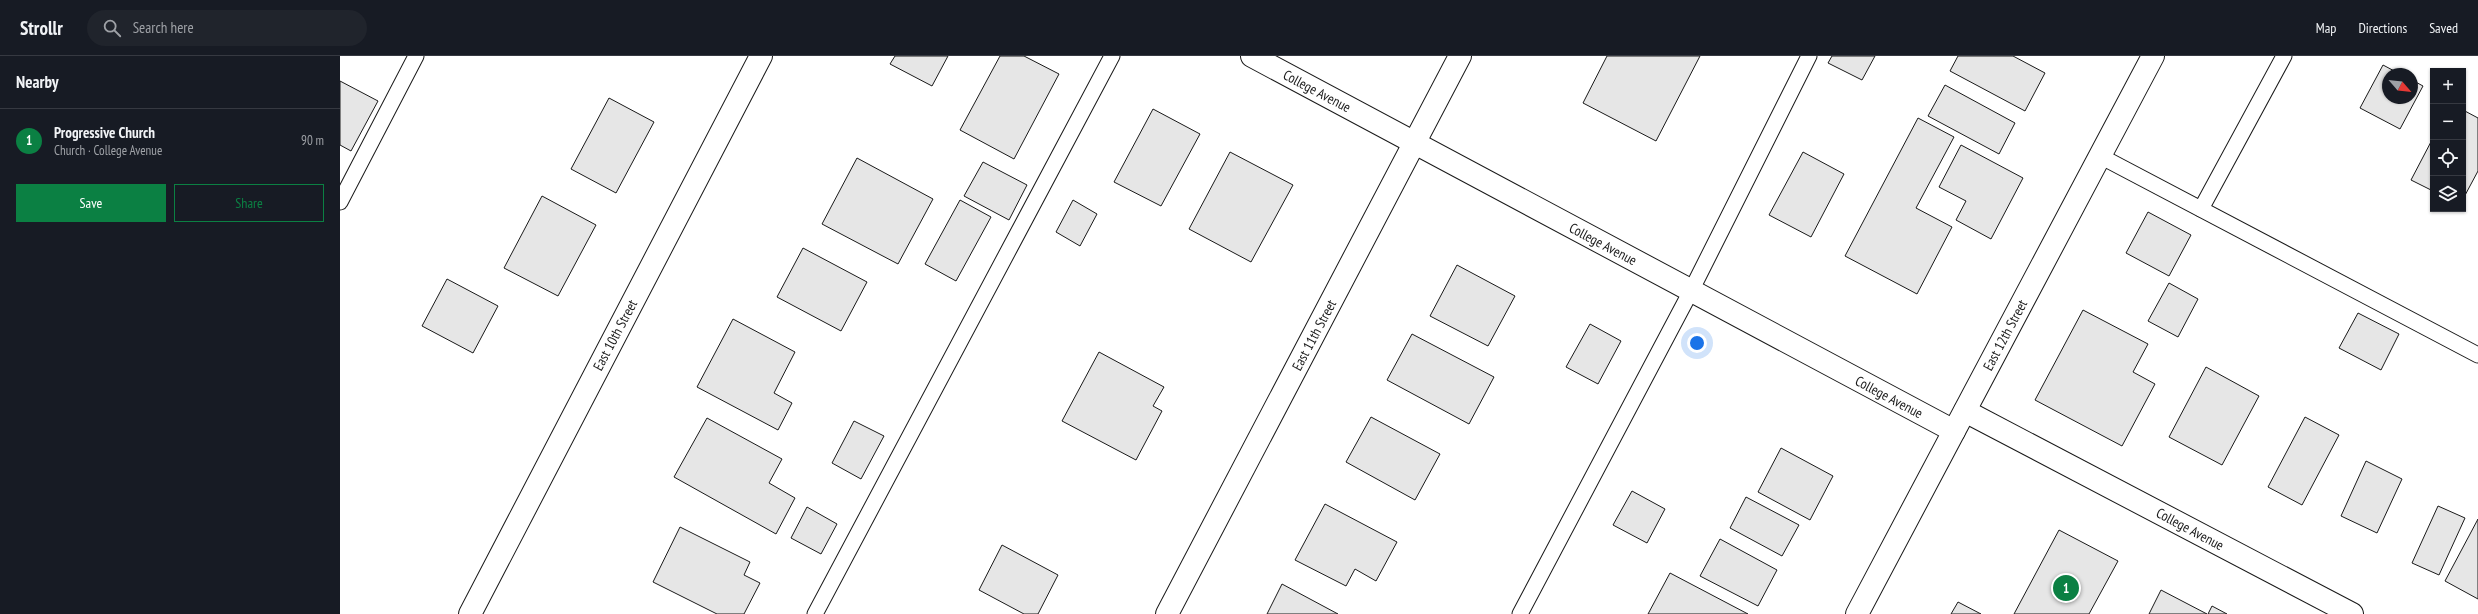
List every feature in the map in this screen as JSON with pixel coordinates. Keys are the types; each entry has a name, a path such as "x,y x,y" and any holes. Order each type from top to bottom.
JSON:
{"street":[{"name":"East 10th Street","path":"470,614 761,56"},
{"name":"College Avenue","path":"1252,56 1954,432"},
{"name":"East 11th Street","path":"1167,614 1460,56"},
{"name":"East 12th Street","path":"1857,614 2153,56"},
{"name":"College Avenue","path":"1965,411 2352,614"}],"lane":[{"path":"340,202 416,56"},
{"path":"815,614 1112,56"},
{"path":"1520,614 1691,291 1809,56"},
{"path":"2201,210 2284,56"},
{"path":"2100,156 2478,355"}],"building":[{"path":"895,56 948,56 932,86 890,64"},
{"path":"1000,56 1024,56 1059,74 1014,159 960,130"},
{"path":"1607,56 1700,56 1656,141 1583,103"},
{"path":"1832,56 1875,56 1862,80 1828,63"},
{"path":"1958,56 2013,56 2045,73 2025,111 1950,71"},
{"path":"2383,65 2389,68 2382,68 2382,104 2413,104 2400,129 2360,108"},
{"path":"340,81 378,101 351,151 340,145"},
{"path":"2418,83 2423,86 2418,95"},
{"path":"1945,85 2015,123 1999,154 1928,116"},
{"path":"609,98 654,122 616,193 571,169"},
{"path":"1153,109 1200,134 1161,206 1114,182"},
{"path":"2466,112 2478,118 2478,171 2466,193"},
{"path":"1918,118 1954,137 1916,208 1952,227 1917,294 1845,256"},
{"path":"2430,144 2430,190 2411,180"},
{"path":"1961,145 2023,178 1991,239 1956,220 1966,201 1939,187"},
{"path":"1230,152 1293,185 1251,262 1189,229"},
{"path":"1803,152 1844,174 1811,237 1769,215"},
{"path":"857,158 933,199 898,264 822,224"},
{"path":"983,162 1027,185 1009,220 964,196"},
{"path":"542,196 596,225 558,296 504,268"},
{"path":"960,200 991,217 956,281 925,264"},
{"path":"1073,200 1097,214 1080,246 1056,232"},
{"path":"2148,212 2191,235 2169,276 2126,253"},
{"path":"803,248 867,282 841,331 777,297"},
{"path":"1457,265 1515,296 1488,346 1430,316"},
{"path":"447,279 498,306 473,353 422,326"},
{"path":"2169,283 2198,299 2178,337 2148,321"},
{"path":"2083,310 2148,344 2133,372 2155,384 2122,446 2035,400"},
{"path":"2358,313 2399,334 2381,370 2339,348"},
{"path":"733,319 795,352 774,393 792,403 778,430 697,387"},
{"path":"1590,324 1621,341 1598,384 1566,367"},
{"path":"1412,334 1494,377 1469,424 1387,380"},
{"path":"1099,352 1164,387 1153,406 1162,411 1136,460 1062,421"},
{"path":"2206,367 2259,396 2222,465 2169,437"},
{"path":"1371,417 1440,454 1415,500 1346,462"},
{"path":"2305,417 2339,435 2302,505 2268,487"},
{"path":"707,418 782,459 769,483 795,498 776,534 674,477"},
{"path":"854,421 884,436 861,479 832,463"},
{"path":"1781,448 1833,476 1810,520 1758,492"},
{"path":"2366,461 2402,479 2377,533 2341,516"},
{"path":"1632,491 1665,509 1647,543 1613,525"},
{"path":"1746,497 1799,525 1782,556 1730,528"},
{"path":"1325,504 1397,542 1376,581 1355,569 1346,586 1295,560"},
{"path":"2438,506 2465,518 2439,575 2412,563"},
{"path":"807,507 837,524 821,554 791,538"},
{"path":"2478,519 2478,599 2445,581"},
{"path":"680,527 750,562 744,575 760,583 744,614 717,614 653,582"},
{"path":"2059,530 2118,561 2089,614 2014,614"},
{"path":"1720,539 1777,570 1758,606 1700,576"},
{"path":"1002,545 1058,575 1038,614 1024,614 979,590"},
{"path":"1670,573 1748,614 1648,614"},
{"path":"1282,584 1338,614 1267,614"},
{"path":"2161,590 2207,614 2149,614"},
{"path":"1958,602 1981,614 1951,614"},
{"path":"2212,606 2227,614 2208,614"}],"place":[{"name":"Progressive Church","path":"2066,588"}]}
